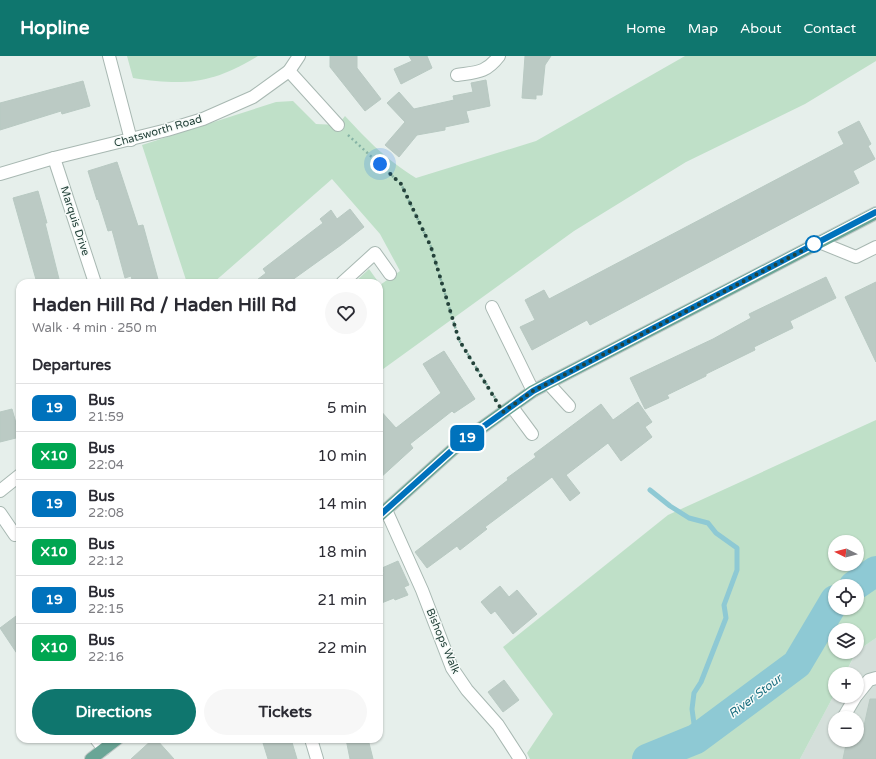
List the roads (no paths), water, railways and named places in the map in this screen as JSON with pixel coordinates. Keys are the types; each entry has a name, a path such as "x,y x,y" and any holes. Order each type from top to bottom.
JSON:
{"main road":[{"path":"383,512 459,444 533,391 876,212"},
{"path":"91,759 112,743"}],"street":[{"path":"109,56 131,140"},
{"name":"Chatsworth Road","path":"0,174 54,158 131,140 203,119 253,97 289,71 299,56"},
{"path":"457,75 480,72 490,67 499,56"},
{"path":"289,71 338,125"},
{"name":"Marquis Drive","path":"54,158 94,279"},
{"path":"819,242 856,257 876,247"},
{"path":"347,279 375,254 390,274"},
{"path":"492,307 533,391"},
{"path":"548,383 569,406"},
{"path":"508,409 532,434"},
{"path":"0,491 16,478"},
{"path":"0,513 15,535"},
{"name":"Bishops Walk","path":"383,515 422,590 452,668 466,690 498,725 520,759"},
{"path":"864,686 869,680 876,678"},
{"path":"99,743 104,749"},
{"path":"312,743 317,759"}],"waterway":[{"path":"650,490 670,506 689,518 708,523 716,533 737,548 737,570 724,605 726,618 701,682 694,693 692,709 696,739"},
{"name":"River Stour","path":"864,579 876,571"},
{"name":"River Stour","path":"647,759 696,739 797,664 828,612"}]}
